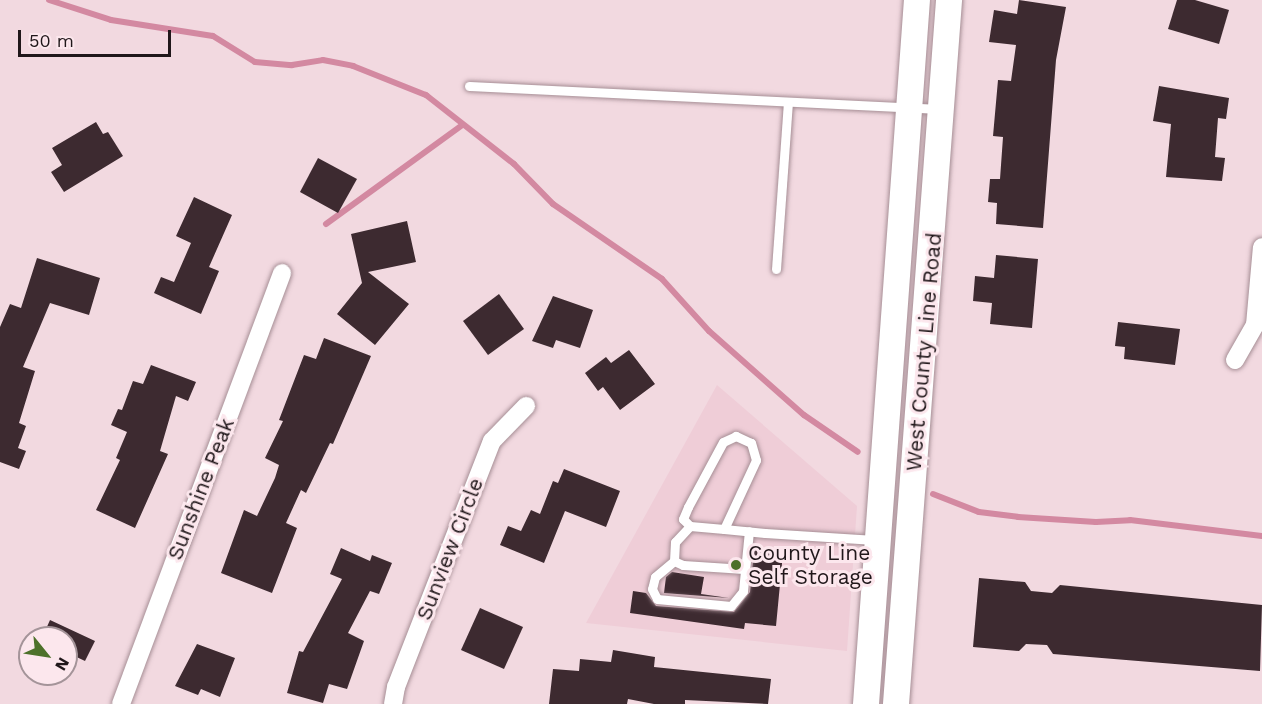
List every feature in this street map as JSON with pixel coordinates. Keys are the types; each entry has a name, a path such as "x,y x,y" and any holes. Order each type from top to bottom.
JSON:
{"main road":[{"name":"West County Line Road","path":"866,704 917,0"},
{"name":"West County Line Road","path":"896,704 943,109 949,0"},
{"path":"879,541 908,542"}],"street":[{"path":"1235,360 1256,325 1262,247"},
{"name":"Sunshine Peak","path":"121,704 282,273"},
{"name":"Sunview Circle","path":"393,704 396,687 492,441 526,406"}],"lane":[{"path":"469,86 943,109"},
{"path":"776,269 788,102"},
{"path":"723,529 756,460 750,443 736,436 723,442 688,507 683,519 690,525 723,529 879,541"},
{"path":"690,525 675,542 674,561 655,577 652,589 657,599 731,606 743,591 749,531"},
{"path":"674,561 683,565 744,569"}],"shaded area":[{"name":"County Line Self Storage","path":"717,385 857,506 847,651 586,623"}],"building":[{"path":"1019,0 1066,7 1056,60 1043,228 996,224 997,203 988,202 990,179 1000,179 1003,137 993,136 998,80 1011,81 1016,45 989,42 994,10 1017,14"},
{"path":"1177,0 1195,0 1229,10 1219,44 1168,29"},
{"path":"1159,86 1229,98 1226,119 1218,118 1215,157 1225,158 1222,181 1166,177 1171,124 1153,121"},
{"path":"96,122 103,134 108,132 123,156 64,192 51,172 62,165 52,148"},
{"path":"318,158 357,179 338,213 300,192"},
{"path":"194,197 232,215 209,267 219,271 201,314 154,293 161,277 174,282 191,243 176,236"},
{"path":"407,221 416,262 368,272 409,304 375,345 337,314 362,283 351,234"},
{"path":"996,255 1038,259 1032,328 990,324 992,303 973,301 975,276 994,278"},
{"path":"37,258 100,278 89,315 50,303 23,367 35,371 19,423 26,426 18,448 26,451 19,469 0,462 0,327 10,304 21,308"},
{"path":"499,294 524,329 488,355 463,321"},
{"path":"553,296 593,310 580,348 556,340 553,348 532,341"},
{"path":"1118,322 1180,329 1175,365 1124,359 1125,347 1115,346"},
{"path":"324,338 371,356 333,444 330,443 306,493 301,490 286,523 297,528 272,593 221,573 244,510 257,516 275,478 279,465 265,458 283,421 279,420 304,355 316,359"},
{"path":"629,350 655,384 620,410 603,387 598,391 585,373 606,357 611,363"},
{"path":"151,365 196,382 188,401 176,396 160,451 168,454 135,528 96,510 120,460 116,458 127,432 111,425 118,409 122,410 133,381 143,384"},
{"path":"564,469 620,491 606,527 565,511 544,563 500,545 508,526 521,531 531,510 540,514 553,481 558,483"},
{"path":"341,548 370,561 372,555 392,563 379,594 370,591 348,633 364,641 347,689 329,684 323,703 287,693 299,651 303,652 342,579 330,574"},
{"path":"754,550 783,553 776,626 745,623 744,629 630,613 633,591 646,593 656,606 734,612 750,592"},
{"path":"672,572 704,577 701,594 729,598 664,593 666,577"},
{"path":"979,578 1025,582 1031,591 1052,593 1060,585 1262,605 1260,671 1053,654 1047,645 1026,644 1019,651 973,647"},
{"path":"480,608 523,627 504,669 461,650"},
{"path":"50,620 63,626 47,626"},
{"path":"78,633 95,641 85,661 78,658"},
{"path":"197,644 235,658 220,697 201,689 198,695 175,686"},
{"path":"613,650 655,657 654,667 771,679 768,704 685,700 685,704 654,704 628,699 627,704 549,704 553,669 579,671 580,659 611,662"}],"waterway":[{"path":"49,0 111,20 213,36 255,62 292,65 323,60 353,66 426,95 514,164 553,204 662,279 709,331 804,415 858,452"},
{"path":"326,224 461,126"},
{"path":"933,494 979,512 1018,517 1096,522 1130,520 1262,536"}],"place":[{"name":"County Line Self Storage","path":"736,565"}]}
